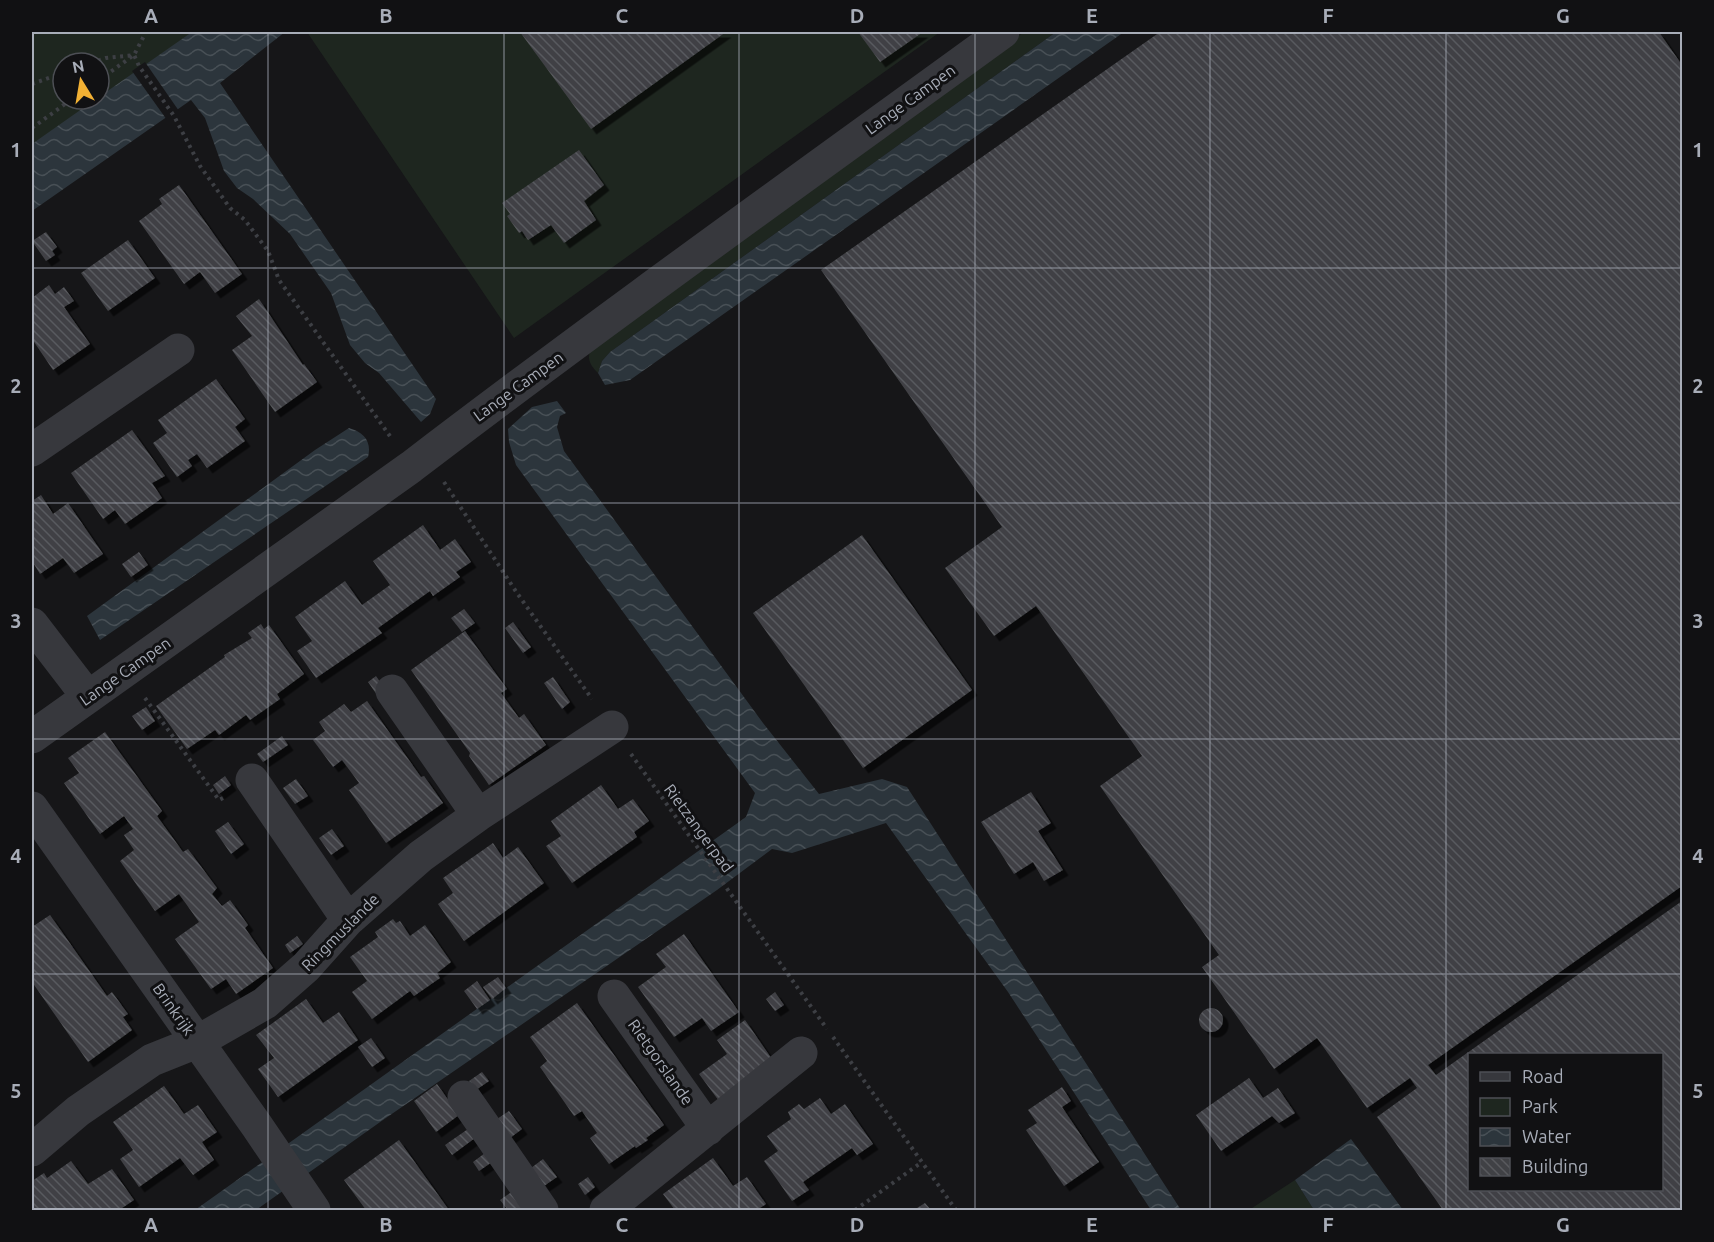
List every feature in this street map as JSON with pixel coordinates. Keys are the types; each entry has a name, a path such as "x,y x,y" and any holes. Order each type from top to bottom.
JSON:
{"street":[{"name":"Lange Campen","path":"32,737 419,461 684,264 1003,32"},
{"path":"32,450 178,350"},
{"path":"32,624 88,697"},
{"path":"392,691 478,815"},
{"name":"Ringmuslande","path":"32,1150 78,1112 152,1060 197,1042 265,1003 306,967 348,920 421,856 478,815 612,727"},
{"path":"252,780 348,920"},
{"name":"Brinkrijk","path":"32,808 257,1126 312,1208"},
{"name":"Rietgorslande","path":"614,996 708,1129"},
{"path":"606,1210 801,1053"},
{"path":"464,1097 542,1210"}],"path":[{"path":"111,71 134,55 146,32"},
{"path":"111,57 134,55"},
{"name":"Rietzangerpad","path":"134,55 139,66 174,116 200,165 230,208 245,220 268,250 279,280 517,592 956,1210"},
{"path":"32,84 51,77"},
{"path":"32,128 55,111"},
{"path":"125,671 219,800 252,780"},
{"path":"855,1210 922,1162"}],"green space":[{"path":"32,32 204,32 111,98 111,51 51,51 51,111 93,111 32,154"},
{"path":"307,32 940,32 514,338"},
{"path":"1024,32 1056,32 610,352 602,361 598,373 594,368 589,357 595,340"},
{"path":"1295,1180 1314,1210 1249,1210"}],"water":[{"path":"192,32 285,32 220,83 436,399 430,414 421,422 379,373 365,363 350,345 331,293 290,234 253,199 237,188 224,171 205,118 191,100 32,211 32,144 79,111 111,111 111,89"},
{"path":"1056,32 1124,32 630,380 605,385 598,373 602,361 610,352"},
{"path":"557,401 566,413 560,416 557,427 564,451 763,723 819,794 882,779 907,787 1181,1210 1151,1210 1008,992 886,823 792,853 772,849 717,890 256,1210 195,1210 746,817 755,793 516,465 509,442 508,429 532,407"},
{"path":"349,428 366,438 369,447 368,457 100,640 87,616 315,450"},
{"path":"1351,1139 1403,1210 1314,1210 1295,1180"}],"pier":[{"path":"145,62 179,111 167,120 132,71"}],"building":[{"path":"520,32 726,32 591,129"},
{"path":"858,32 923,32 880,62"},
{"path":"1160,32 1659,32 1682,65 1682,886 1428,1065 1436,1075 1682,901 1682,1210 1443,1210 1377,1117 1417,1088 1410,1078 1367,1108 1317,1038 1274,1069 1202,967 1219,955 1100,786 1142,756 1036,606 994,636 945,568 1002,527 821,270"},
{"path":"579,150 604,185 584,201 596,220 564,243 551,225 528,240 522,231 519,233 507,216 510,214 502,203"},
{"path":"179,185 242,274 215,293 200,272 184,284 139,221 162,204 159,199"},
{"path":"46,232 57,247 52,251 55,255 46,261 32,241"},
{"path":"128,240 155,278 108,311 81,273"},
{"path":"49,285 55,294 64,287 74,301 64,307 90,344 53,370 32,339 32,298"},
{"path":"259,299 317,382 275,412 232,350 252,336 236,316"},
{"path":"216,379 245,419 235,427 245,441 207,468 197,454 188,460 192,466 177,477 153,443 167,433 158,420"},
{"path":"132,430 165,476 152,483 162,498 125,524 115,510 103,519 71,473"},
{"path":"41,495 53,514 68,503 103,554 74,573 63,558 40,574 32,561 32,501"},
{"path":"423,525 440,550 455,539 471,562 456,572 460,577 433,596 430,591 378,628 382,633 316,678 297,651 312,641 295,617 345,581 362,605 390,585 373,561"},
{"path":"862,535 972,690 863,768 753,613"},
{"path":"139,552 148,565 131,577 122,564"},
{"path":"464,609 475,623 462,632 451,618"},
{"path":"513,622 531,647 523,653 505,628"},
{"path":"261,624 264,629 269,625 304,674 277,694 280,699 250,720 246,715 219,735 215,730 187,749 156,706 225,657 224,655 252,638 248,633"},
{"path":"465,631 507,689 501,693 519,718 524,714 546,745 489,785 469,756 470,753 411,670"},
{"path":"376,676 385,689 377,695 368,682"},
{"path":"553,677 570,702 562,709 544,683"},
{"path":"367,701 421,777 424,776 443,803 386,843 349,790 359,783 342,760 333,767 313,740 325,731 319,722 344,704 351,712"},
{"path":"146,707 155,721 142,730 132,716"},
{"path":"105,732 162,811 157,816 183,852 188,849 217,888 212,894 222,906 230,900 248,925 245,928 273,968 236,994 226,979 211,989 175,939 199,922 179,894 155,911 120,861 134,850 124,835 133,829 124,816 100,834 64,783 79,773 68,758"},
{"path":"282,736 288,745 263,762 257,754"},
{"path":"225,776 231,785 219,794 213,785"},
{"path":"296,779 308,796 295,804 283,788"},
{"path":"601,785 618,809 633,799 649,821 634,832 637,837 572,883 546,846 561,836 551,821"},
{"path":"1031,792 1051,823 1038,831 1063,870 1044,881 1033,862 1014,874 981,822"},
{"path":"228,822 244,844 231,854 215,831"},
{"path":"332,829 344,846 331,855 319,838"},
{"path":"493,843 503,858 518,847 544,883 464,941 438,904 453,893 443,878"},
{"path":"50,915 107,996 112,992 128,1014 123,1017 132,1030 88,1062 32,982 32,927"},
{"path":"393,919 396,923 400,921 410,936 425,925 451,962 437,973 440,978 414,996 410,991 372,1019 352,992 367,981 350,957 378,937 375,932"},
{"path":"684,934 739,1012 711,1031 702,1018 674,1037 638,987 666,967 656,954"},
{"path":"297,936 303,944 290,953 285,945"},
{"path":"498,977 506,988 492,999 483,987"},
{"path":"477,981 490,1000 477,1009 464,991"},
{"path":"775,992 784,1005 775,1011 766,999"},
{"path":"306,999 323,1023 339,1012 358,1040 278,1097 258,1069 274,1058 256,1035"},
{"path":"577,1003 664,1125 646,1138 648,1140 609,1164 590,1138 597,1133 582,1111 574,1116 540,1067 547,1061 530,1037"},
{"path":"1211,1008 1220,1011 1223,1020 1220,1029 1211,1032 1202,1029 1199,1020 1202,1011"},
{"path":"745,1020 774,1062 719,1101 699,1074 727,1054 717,1040"},
{"path":"371,1038 385,1058 372,1067 358,1047"},
{"path":"482,1072 489,1081 476,1090 469,1081"},
{"path":"1249,1078 1263,1098 1278,1088 1295,1113 1279,1123 1272,1116 1221,1151 1196,1115"},
{"path":"437,1084 459,1115 436,1132 414,1101"},
{"path":"164,1086 184,1114 198,1105 217,1132 202,1142 214,1160 193,1175 180,1158 139,1187 120,1159 133,1150 113,1122"},
{"path":"1062,1087 1071,1101 1062,1107 1099,1162 1064,1186 1026,1130 1037,1123 1028,1110"},
{"path":"820,1098 831,1114 845,1104 873,1144 857,1155 852,1148 803,1182 809,1190 792,1201 764,1161 778,1151 767,1136 791,1119 788,1112 799,1104 804,1109"},
{"path":"509,1111 522,1129 510,1138 497,1119"},
{"path":"468,1129 475,1138 452,1155 445,1145"},
{"path":"399,1140 449,1210 366,1210 344,1180"},
{"path":"485,1153 492,1162 479,1171 473,1162"},
{"path":"713,1158 733,1186 747,1177 766,1204 757,1210 675,1210 663,1194"},
{"path":"543,1159 557,1177 544,1186 531,1168"},
{"path":"71,1161 88,1184 112,1169 134,1200 119,1210 32,1210 32,1189 34,1187 32,1181 44,1173 47,1178"},
{"path":"588,1177 595,1187 585,1195 578,1184"},
{"path":"513,1191 525,1210 508,1210 500,1200"},
{"path":"925,1203 931,1210 917,1208"}]}
